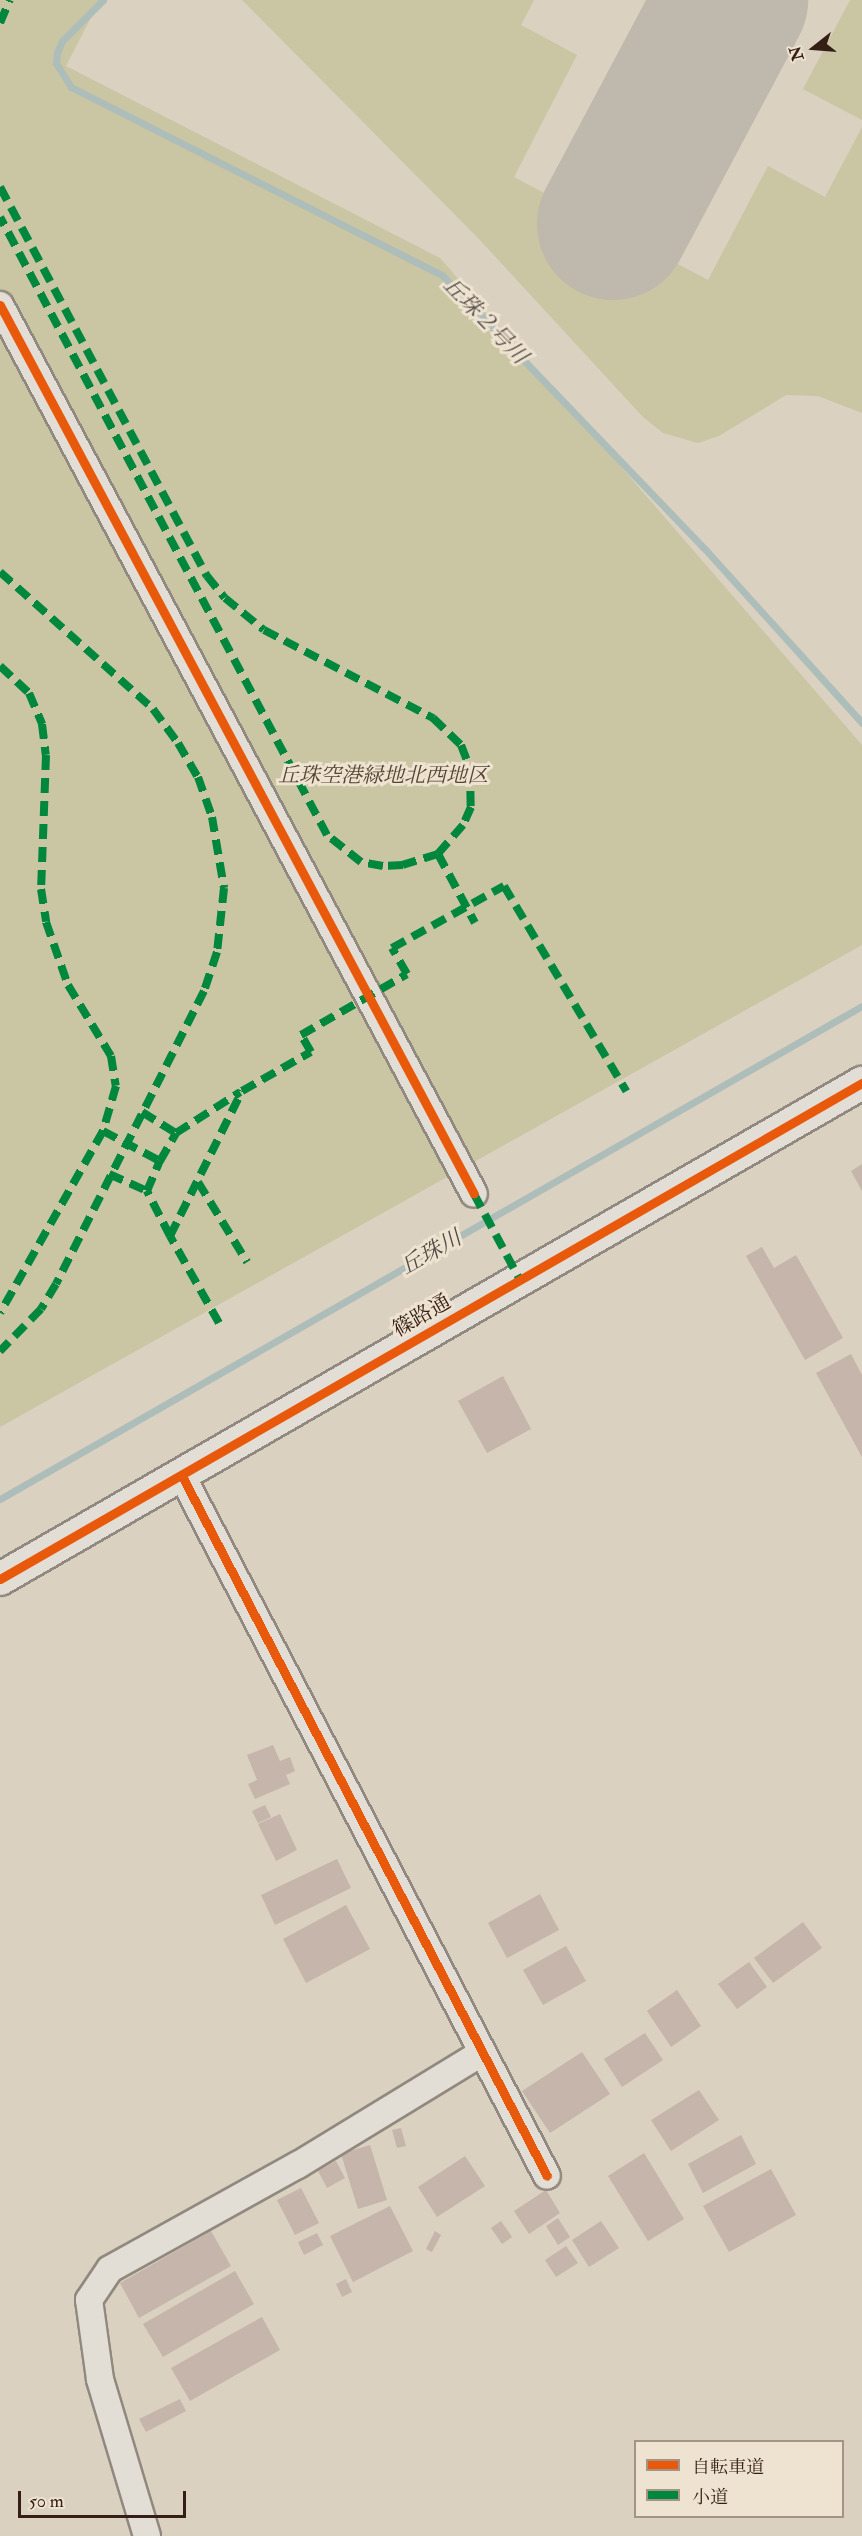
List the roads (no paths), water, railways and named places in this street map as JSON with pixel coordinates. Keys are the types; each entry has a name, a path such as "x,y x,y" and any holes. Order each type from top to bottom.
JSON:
{"street":[{"path":"0,305 474,1194"},
{"name":"篠路通","path":"0,1579 862,1083"},
{"path":"182,1476 480,2054 547,2176"},
{"path":"147,2536 100,2379 88,2300 110,2270 298,2165 480,2054"}],"waterway":[{"name":"丘珠２号川","path":"103,0 62,41 57,53 56,63 71,87 443,276 704,548 862,723"},
{"name":"丘珠川","path":"0,1499 862,1006"}],"park label":[{"name":"丘珠空港緑地北西地区","path":"383,776"}]}
